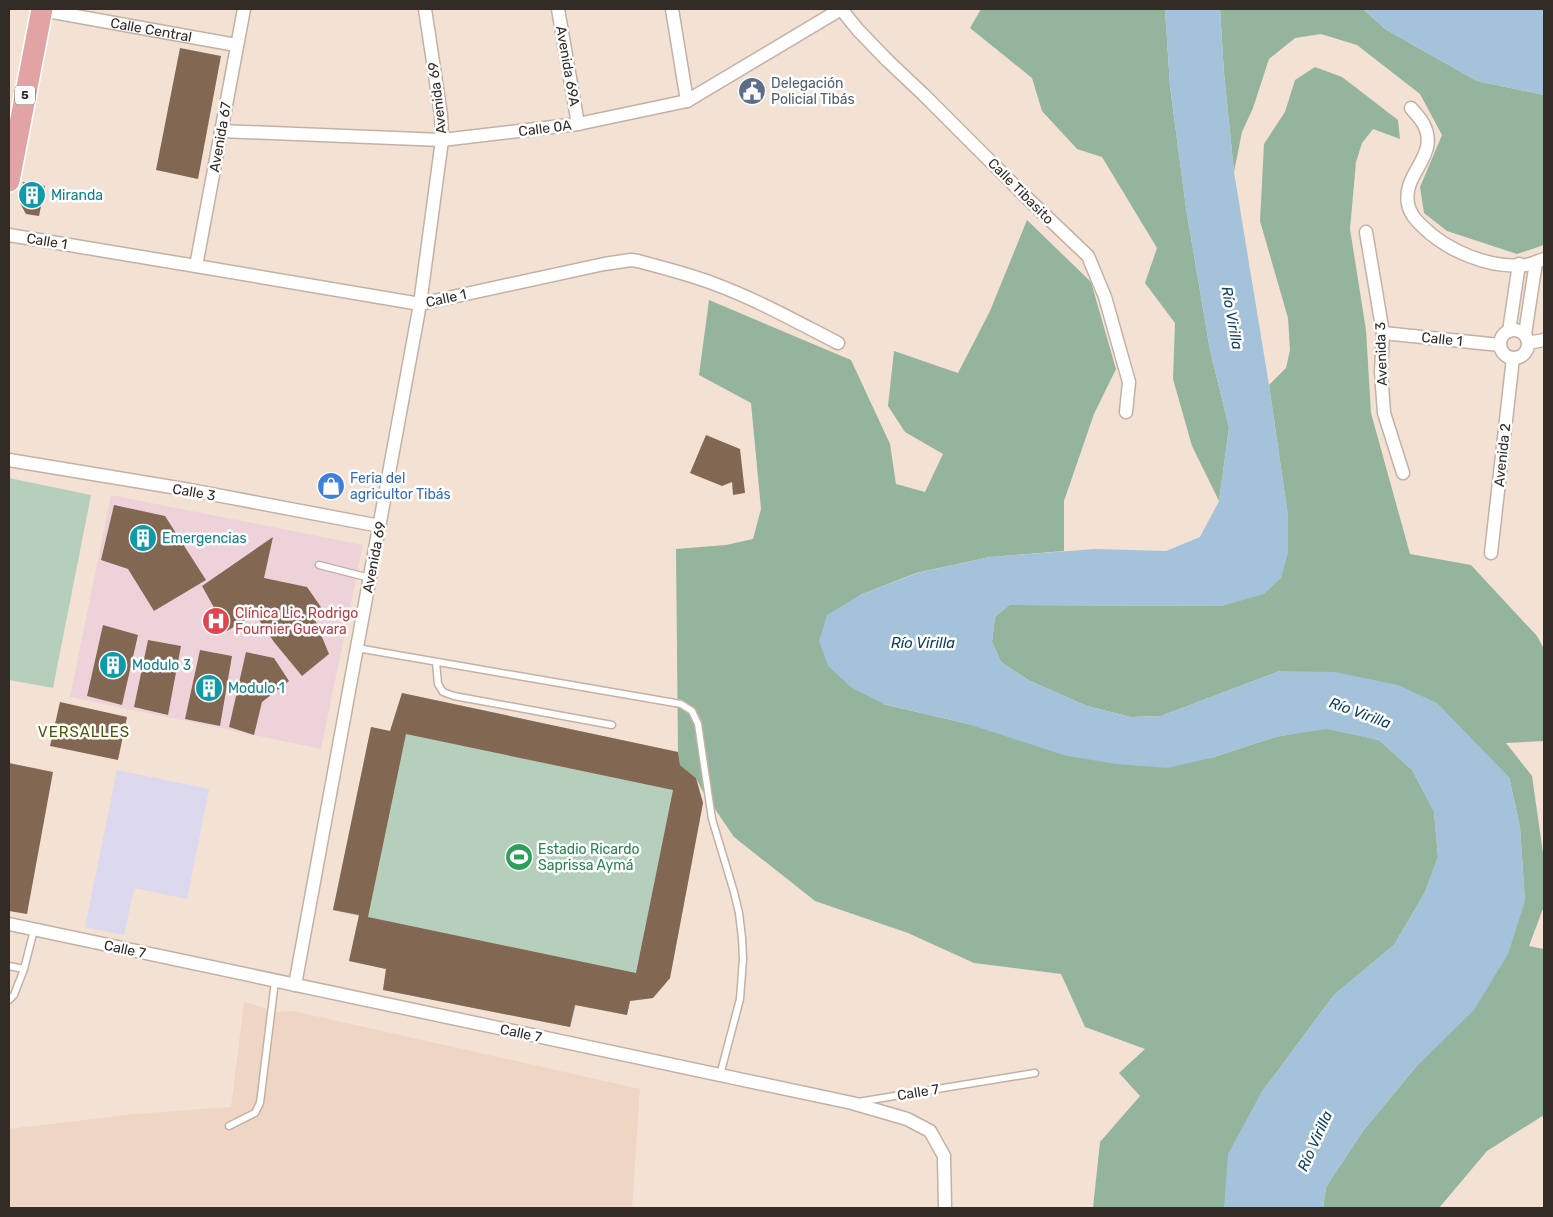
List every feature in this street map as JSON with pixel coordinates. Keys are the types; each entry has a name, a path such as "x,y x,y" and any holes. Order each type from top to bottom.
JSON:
{"main road":[{"name":"5","path":"9,181 40,9"}],"street":[{"name":"Calle Central","path":"40,9 236,45"},
{"name":"Avenida 67","path":"196,266 244,9"},
{"name":"Avenida 69","path":"295,985 420,304 442,140 442,115 425,9"},
{"name":"Avenida 69A","path":"558,9 578,124"},
{"path":"672,9 687,101"},
{"name":"Calle 0A","path":"222,131 442,140 578,124 687,101 841,9"},
{"name":"Calle Tibasito","path":"841,9 888,61 1088,256 1105,297 1129,382 1126,412"},
{"path":"1411,108 1422,122 1428,140 1427,149 1411,177 1408,188 1408,205 1414,218 1430,234 1468,256 1499,264 1527,264 1540,260 1527,339 1528,348 1522,355 1513,358 1504,353 1500,345 1502,336 1509,330 1518,330 1527,339 1544,340"},
{"name":"Avenida 3","path":"1366,232 1383,333 1381,372 1384,413 1403,473"},
{"name":"Calle 1","path":"9,235 420,304 604,264 630,260 638,261 695,277 725,288 789,318 838,344"},
{"path":"1509,330 1519,264"},
{"name":"Calle 1","path":"1383,333 1500,345"},
{"name":"Avenida 2","path":"1491,553 1513,358"},
{"name":"Calle 3","path":"9,460 190,490 380,526"},
{"name":"Calle 7","path":"9,924 852,1103"},
{"path":"852,1103 907,1119 930,1131 944,1156 945,1208"}],"lane":[{"path":"319,565 370,578"},
{"path":"357,648 681,704 692,712 698,724 712,819 734,892 742,938 743,959 740,999 720,1076"},
{"path":"436,662 438,684 443,692 454,696 612,725"},
{"path":"9,1000 14,995 24,969 34,930"},
{"path":"9,966 24,969"},
{"path":"229,1126 255,1113 260,1103 274,981"},
{"name":"Calle 7","path":"852,1103 1035,1073"}],"shaded area":[{"name":"Clínica Lic. Rodrigo Fournier Guevara","path":"111,495 363,545 321,749 70,697"},
{"path":"117,770 209,789 187,899 134,888 124,935 85,927"},
{"path":"244,1002 278,1012 293,1011 640,1089 632,1208 9,1208 9,1129 135,1114 231,1107"}],"green space":[{"path":"981,9 1165,9 1170,86 1186,208 1210,350 1229,428 1219,501 1192,446 1173,379 1175,323 1145,283 1157,248 1102,157 1077,149 1042,111 1032,78 970,28"},
{"path":"1220,9 1363,9 1385,29 1477,81 1544,95 1544,245 1517,254 1447,231 1424,213 1420,187 1442,135 1420,94 1357,45 1321,34 1295,38 1269,59 1253,108 1242,132 1234,172"},
{"path":"1315,67 1342,77 1398,120 1400,139 1373,129 1362,143 1356,162 1350,229 1366,330 1371,413 1410,554 1471,565 1537,636 1544,649 1544,741 1506,743 1532,776 1544,860 1544,906 1529,946 1544,949 1544,1115 1487,1151 1439,1208 1323,1208 1326,1187 1363,1131 1415,1068 1525,901 1520,827 1509,777 1280,671 1161,716 1131,717 1087,706 1030,681 1001,662 992,642 995,617 1009,605 1222,606 1288,552 1288,516 1269,385 1286,368 1290,350 1288,318 1260,221 1264,144 1285,112 1295,80"},
{"path":"1027,220 1091,282 1116,369 1094,414 1064,501 1064,551 990,557 916,573 860,595 883,704 968,724 1211,758 1275,737 1326,728 1379,740 1412,770 1434,811 1438,857 1425,892 1394,945 1334,995 1261,1093 1224,1208 1093,1208 1100,1142 1140,1096 1119,1073 1145,1049 1085,1027 1061,974 974,963 908,933 815,901 734,837 696,778 680,765 678,752 676,549 726,545 753,539 761,509 751,403 699,375 709,300 851,360 890,444 896,484 925,492 943,454 905,432 888,406 894,351 958,373 990,311"},
{"path":"9,478 91,495 53,688 9,680"},
{"name":"Estadio Ricardo Saprissa Aymá","path":"402,693 678,752 680,765 696,778 703,803 670,978 653,998 630,1001 627,1015 576,1005 570,1027 383,990 386,969 349,961 359,916 333,910 371,727 390,731"}],"water":[{"name":"Río Virilla","path":"1165,9 1220,9 1234,172 1269,385 1288,516 1288,552 1281,578 1264,594 1222,606 1009,605 995,617 992,642 1001,662 1030,681 1087,706 1131,717 1161,716 1280,671 1335,672 1398,685 1437,703 1509,777 1520,827 1525,901 1508,954 1474,1010 1415,1068 1363,1131 1326,1187 1323,1208 1224,1208 1228,1154 1261,1093 1334,995 1394,945 1425,892 1438,857 1434,812 1412,770 1379,740 1326,729 1275,737 1211,758 1167,768 1117,764 1067,756 968,724 884,704 852,688 828,666 819,641 827,615 860,595 917,573 990,557 1095,549 1166,551 1200,537 1219,501 1229,428 1210,350 1186,208 1170,86"},
{"path":"1363,9 1544,9 1544,95 1477,81 1385,29"}],"building":[{"path":"180,48 221,56 198,179 156,170"},
{"name":"Miranda","path":"23,182 45,186 39,216 26,214 20,203"},
{"path":"706,435 740,449 745,493 733,495 732,482 722,486 690,473"},
{"name":"Emergencias","path":"114,505 165,516 206,580 154,611 128,569 101,560"},
{"path":"273,537 264,578 307,587 323,610 313,615 329,654 302,676 274,642 255,614 227,631 202,586"},
{"name":"Modulo 3","path":"103,625 138,635 122,705 87,696"},
{"path":"148,640 181,646 168,715 134,707"},
{"name":"Modulo 1","path":"200,650 232,656 220,726 185,719"},
{"path":"246,652 274,658 289,681 262,702 254,735 229,727"},
{"path":"402,693 678,752 680,765 696,778 703,803 670,978 653,998 630,1001 627,1015 575,1005 570,1027 383,990 386,969 349,961 359,915 333,910 371,727 390,731","holes":["406,734 673,790 636,973 368,917"]},
{"path":"60,702 127,717 118,760 50,746"},
{"path":"9,763 53,772 27,914 9,911"}],"place":[{"name":"Delegación Policial Tibás","path":"752,91"},
{"name":"Miranda","path":"32,195"},
{"name":"Feria del agricultor Tibás","path":"331,486"},
{"name":"Emergencias","path":"143,538"},
{"name":"Clínica Lic. Rodrigo Fournier Guevara","path":"216,621"},
{"name":"Modulo 3","path":"113,665"},
{"name":"Modulo 1","path":"209,688"},
{"name":"Estadio Ricardo Saprissa Aymá","path":"519,857"}],"district":[{"name":"VERSALLES","path":"84,732"}]}
